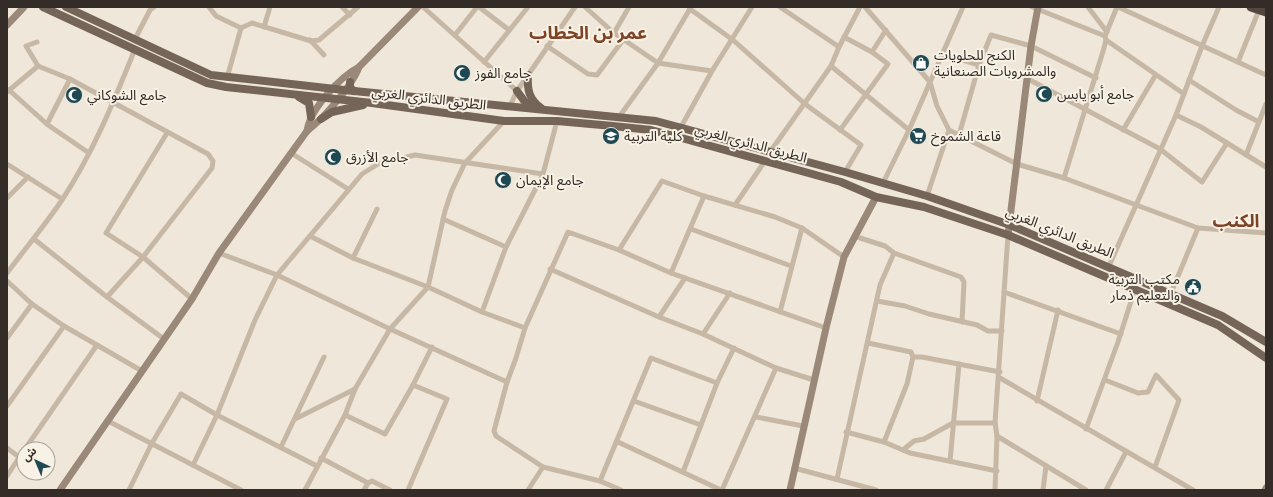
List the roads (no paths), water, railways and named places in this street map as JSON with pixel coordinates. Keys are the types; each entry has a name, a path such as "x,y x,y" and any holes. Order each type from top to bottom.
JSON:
{"main road":[{"name":"الطريق الدائري الغربي","path":"45,7 207,83 297,96 372,103 504,121 557,120 651,130 841,182 876,197 924,207 1008,235 1218,325 1266,358"},
{"name":"الطريق الدائري الغربي","path":"66,7 135,38 211,75 333,89 656,121 845,172 927,196 1010,225 1109,266 1222,316 1266,342"},
{"path":"528,75 527,87 532,101 542,109"},
{"path":"350,82 350,88 354,91"},
{"path":"517,91 525,102 542,109"},
{"path":"297,96 308,104 311,118"},
{"path":"321,119 332,112 372,103"},
{"path":"613,126 618,117"},
{"path":"764,161 770,152"},
{"path":"924,207 927,196"}],"street":[{"path":"7,25 24,7"},
{"path":"135,38 150,10 154,7"},
{"path":"209,7 216,16 241,28"},
{"path":"264,27 270,7"},
{"path":"342,7 350,15"},
{"path":"227,78 241,28 252,23 310,40 319,40 358,7"},
{"path":"60,490 192,299 219,253 307,131 321,119 337,100 359,67 418,7"},
{"path":"423,7 517,91"},
{"path":"455,35 478,7 509,30"},
{"path":"484,62 528,7"},
{"path":"510,106 517,91 575,7"},
{"path":"585,7 623,40 658,63 712,71"},
{"path":"614,33 629,7"},
{"path":"681,127 712,71 733,40 752,7"},
{"path":"780,7 839,47"},
{"path":"770,152 806,104 831,66 839,47 860,7"},
{"path":"865,7 930,82 937,106 949,130 1017,164 1064,178 1198,228 1266,233"},
{"path":"883,183 909,130 963,7"},
{"path":"1088,7 1106,36"},
{"path":"1064,178 1096,78 1106,36 1117,7 1266,75"},
{"path":"1109,266 1176,115 1202,46 1219,7"},
{"path":"618,117 658,63 690,8 733,40 806,104 861,146 845,172"},
{"path":"995,490 997,471 997,436 995,423 1000,378 1008,235 1036,8 1106,36 1156,76 1184,94"},
{"path":"1238,62 1259,10"},
{"path":"872,52 886,30"},
{"path":"959,135 979,65 991,35 1031,46 1096,78"},
{"path":"840,130 888,64 872,52 844,37"},
{"path":"310,40 324,55"},
{"path":"547,46 588,74 597,75 623,40"},
{"path":"37,42 26,46 38,66 70,79 208,154 213,161 212,168 143,257 107,297"},
{"path":"7,273 34,239 62,199 89,153 135,49"},
{"path":"943,54 979,65"},
{"path":"38,66 8,91 47,124 89,153"},
{"path":"831,66 909,130"},
{"path":"307,131 311,118 323,99 352,71 359,67"},
{"path":"922,73 929,74 937,68"},
{"path":"1123,130 1156,76"},
{"path":"1028,78 1160,150 1202,182 1227,143"},
{"path":"47,124 70,79"},
{"path":"1189,80 1236,110 1259,122"},
{"path":"1246,155 1266,104"},
{"path":"1176,115 1227,143 1266,167"},
{"path":"482,312 506,247 543,174 557,120"},
{"path":"305,490 345,415 355,389 390,329 428,287 443,219 452,190 465,164 504,121"},
{"path":"927,196 949,130"},
{"path":"167,133 106,233 143,257 192,299"},
{"path":"291,153 348,189"},
{"path":"194,465 217,415 255,320 277,275 362,174 378,164 415,155 465,164 543,174"},
{"path":"736,205 764,161"},
{"path":"7,164 62,199"},
{"path":"7,198 28,177"},
{"path":"619,250 662,182 775,217 802,228 844,257"},
{"path":"671,273 704,196"},
{"path":"790,490 803,426 844,257 876,197"},
{"path":"353,258 377,209"},
{"path":"443,219 506,247"},
{"path":"691,228 791,266"},
{"path":"780,312 802,228"},
{"path":"1171,293 1198,228"},
{"path":"621,490 600,482 543,467 496,436 494,431 507,382 516,358 524,328 568,232 619,250 671,273 826,328"},
{"path":"310,236 353,258 428,287 482,312 524,328"},
{"path":"854,236 885,246 894,253 960,277 964,282 962,322"},
{"path":"34,239 107,297 164,339"},
{"path":"219,253 277,275 390,329 507,382"},
{"path":"837,479 846,432 868,343 880,285 894,253"},
{"path":"550,269 659,317 703,334 776,368 814,380"},
{"path":"659,317 685,278"},
{"path":"7,281 32,304 64,326 142,371"},
{"path":"1086,429 1121,334 1135,289"},
{"path":"1004,292 1058,310 1121,334"},
{"path":"703,334 730,294"},
{"path":"877,300 977,325 988,331 1002,331"},
{"path":"7,338 32,304"},
{"path":"1037,401 1058,310"},
{"path":"7,406 64,326"},
{"path":"868,343 911,352 914,357 907,384 884,442"},
{"path":"30,441 97,345"},
{"path":"345,415 385,434 413,385 432,347"},
{"path":"683,472 717,383 734,348"},
{"path":"281,447 324,357"},
{"path":"914,357 922,357 1000,372"},
{"path":"600,482 618,442 651,358 717,383"},
{"path":"950,461 959,364"},
{"path":"618,442 722,490 756,418 776,368"},
{"path":"1104,380 1138,393 1148,392 1156,375 1179,400 1155,467"},
{"path":"1000,378 1037,401 1193,490"},
{"path":"408,490 447,399 413,385"},
{"path":"294,419 355,389"},
{"path":"129,490 152,443 181,394 217,415 317,466"},
{"path":"634,401 701,425"},
{"path":"756,418 803,426"},
{"path":"108,421 241,490"},
{"path":"904,450 914,441 924,439 953,422 995,423"},
{"path":"846,432 884,442 904,450 997,471"},
{"path":"997,436 1086,490"},
{"path":"7,448 16,455"},
{"path":"1106,490 1126,452"},
{"path":"321,458 368,483 372,481 390,490"},
{"path":"7,476 16,462"},
{"path":"1043,490 1046,466"},
{"path":"528,490 543,467"},
{"path":"794,468 876,490"},
{"path":"364,490 368,483"}],"place":[{"name":"الكنج للحلويات والمشروبات الصنعانية","path":"921,63"},
{"name":"جامع الفوز","path":"462,73"},
{"name":"جامع أبو يابس","path":"1044,94"},
{"name":"جامع الشوكاني","path":"74,95"},
{"name":"كلية التربية","path":"611,136"},
{"name":"قاعة الشموخ","path":"918,136"},
{"name":"جامع الأزرق","path":"333,157"},
{"name":"جامع الإيمان","path":"503,180"},
{"name":"مكتب التربية والتعليم ذمار","path":"1193,287"}],"district":[{"name":"عمر بن الخطاب","path":"588,33"},
{"name":"الكنب","path":"1236,221"}]}
